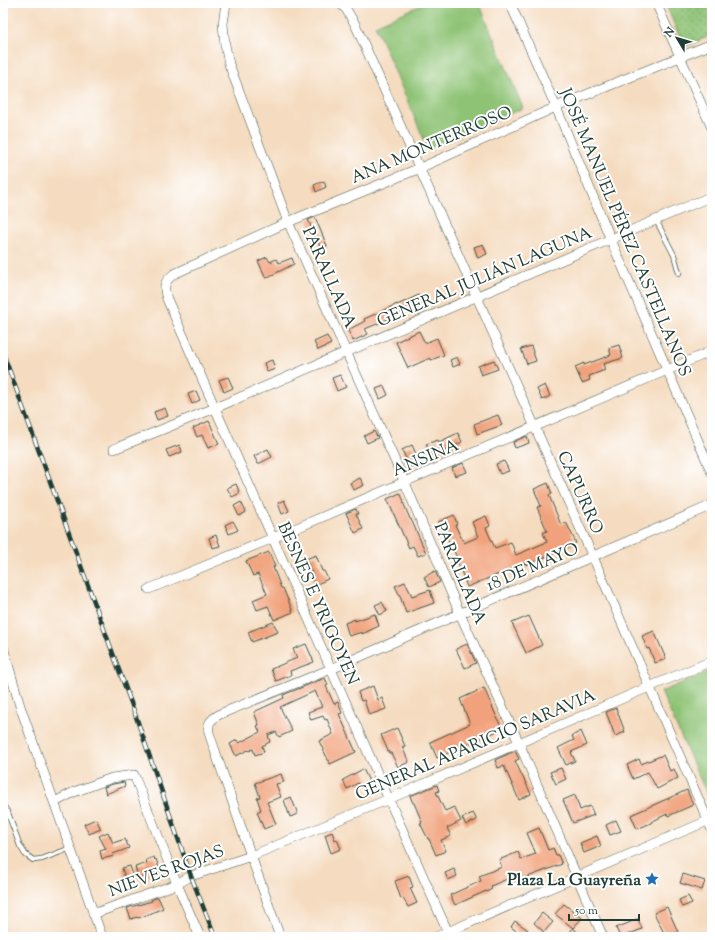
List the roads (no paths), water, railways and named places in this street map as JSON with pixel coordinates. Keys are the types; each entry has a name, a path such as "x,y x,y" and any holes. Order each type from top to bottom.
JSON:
{"street":[{"name":"PARALLADA","path":"226,3 223,24 229,64 288,222 405,483 460,614 603,937"},
{"name":"CAPURRO","path":"340,3 346,9 355,24 420,168 593,557 649,687 710,819 712,830"},
{"name":"JOSÉ MANUEL PÉREZ CASTELLANOS","path":"510,3 712,473"},
{"path":"656,3 712,128"},
{"name":"ANA MONTERROSO","path":"166,282 174,274 288,222 420,168 556,107 712,44"},
{"name":"GENERAL JULIÁN LAGUNA","path":"114,449 346,353 712,196"},
{"name":"BESNES E YRIGOYEN","path":"166,282 166,294 215,408 448,935"},
{"name":"ANSINA","path":"149,588 405,483 534,426 712,351"},
{"name":"18 DE MAYO","path":"251,856 210,736 208,727 210,721 215,717 460,614 712,505"},
{"path":"3,647 20,706 102,937"},
{"name":"GENERAL APARICIO SARAVIA","path":"251,856 712,661"},
{"path":"55,802 74,792 112,778 134,775 177,884 200,937"},
{"path":"436,937 448,935 710,819"},
{"path":"251,856 280,937"},
{"name":"NIEVES ROJAS","path":"93,914 177,884 191,876 251,856"}],"lane":[{"path":"656,220 674,255 679,273"},
{"path":"3,805 20,846 25,854 33,860 42,859 71,848"}],"railway":[{"path":"3,353 134,711 191,876 215,937"}],"place":[{"name":"Plaza La Guayreña","path":"652,879"}]}
